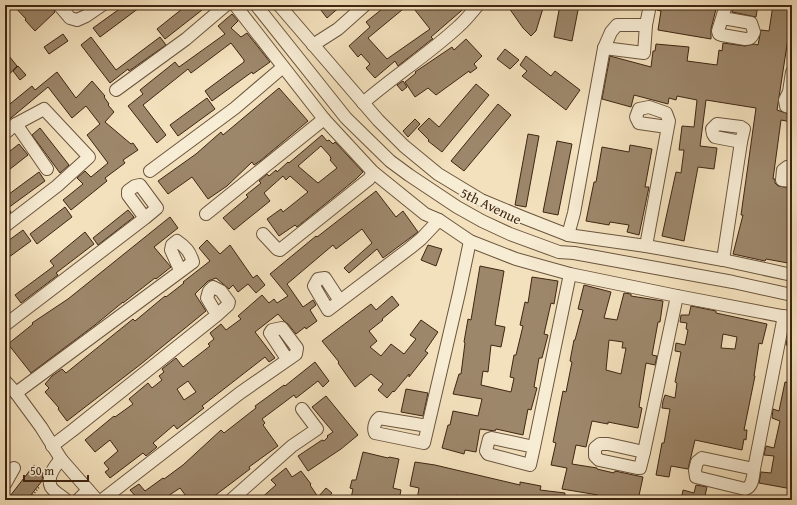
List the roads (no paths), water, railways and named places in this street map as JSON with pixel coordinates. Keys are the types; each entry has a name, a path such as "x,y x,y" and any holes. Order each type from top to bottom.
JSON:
{"street":[{"path":"59,5 70,18 77,20 86,16 102,5"},
{"path":"116,90 186,39 226,5"},
{"path":"235,5 324,119 373,172 425,214 439,220 470,241 516,259 570,274 784,316"},
{"name":"5th Avenue","path":"256,5 346,118 390,161 457,207 510,234 559,252 574,253 733,282 792,296"},
{"path":"279,5 378,120 404,146 438,174 481,200 568,235 646,246 723,260 792,275"},
{"path":"313,45 338,29 365,5"},
{"path":"363,103 390,80 431,50 460,25 478,5"},
{"path":"604,48 644,53 646,25 650,5"},
{"path":"723,18 726,5"},
{"path":"568,235 574,213 604,48 610,32 617,25 646,25"},
{"path":"150,171 235,108 283,67"},
{"path":"792,72 790,92 785,100 786,106 792,108"},
{"path":"5,133 16,124 44,109 89,157 57,186 5,226"},
{"path":"206,214 324,119"},
{"path":"16,124 47,169"},
{"path":"646,246 668,127"},
{"path":"723,260 741,142"},
{"path":"792,168 787,167 783,170 782,180 792,181"},
{"path":"263,234 277,249 280,250 369,179 373,172"},
{"path":"5,325 144,218"},
{"path":"340,301 421,239 439,220"},
{"path":"428,426 470,241"},
{"path":"16,393 180,270"},
{"path":"534,447 570,274"},
{"path":"644,452 677,296"},
{"path":"754,469 784,312 788,309 792,296"},
{"path":"52,446 217,315"},
{"path":"102,500 240,393 288,359"},
{"path":"5,381 16,393 41,427 61,459 97,500"},
{"path":"231,500 292,446 317,429 302,409"},
{"path":"61,459 51,473 50,480 52,487 66,500"},
{"path":"5,484 14,468"},
{"path":"78,500 88,490"}]}
